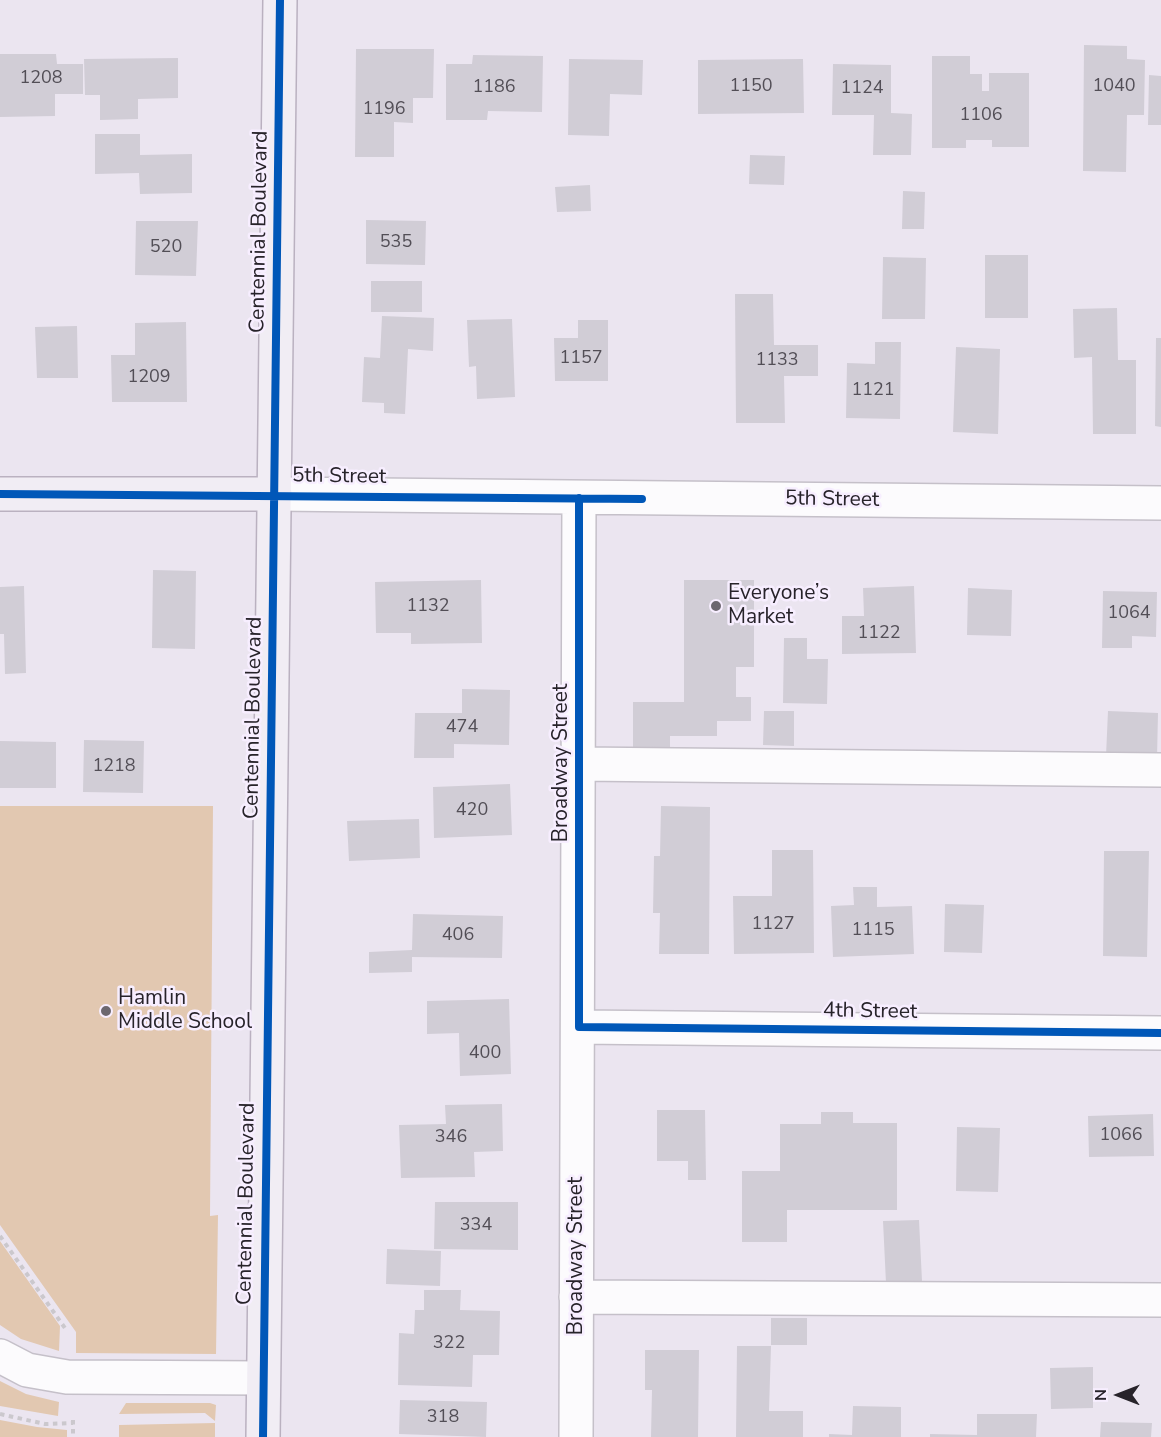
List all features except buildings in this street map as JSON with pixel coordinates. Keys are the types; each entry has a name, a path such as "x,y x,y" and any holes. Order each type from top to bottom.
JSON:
{"main road":[{"name":"Centennial Boulevard","path":"263,1437 280,0"},
{"name":"5th Street","path":"0,494 275,494"}],"street":[{"name":"5th Street","path":"275,494 1161,503"},
{"name":"Broadway Street","path":"576,1437 580,764 579,498"},
{"path":"580,764 1161,770"},
{"name":"4th Street","path":"579,1027 1161,1034"},
{"path":"576,1297 1161,1299"},
{"path":"0,1356 27,1370 58,1377 263,1378"}],"path":[{"path":"0,1236 68,1331"},
{"path":"0,1414 45,1424 73,1422 73,1437"}],"shaded area":[{"name":"Hamlin Middle School","path":"0,806 213,806 210,1216 218,1215 216,1354 76,1353 76,1332 0,1225"},
{"path":"0,1241 60,1326 59,1351 21,1339 0,1325"},
{"path":"0,1381 26,1394 59,1402 58,1416 0,1406"},
{"path":"126,1403 210,1403 216,1405 215,1421 205,1413 119,1414"},
{"path":"0,1420 67,1430 67,1437 0,1437"},
{"path":"215,1423 215,1437 119,1437 119,1425"}],"cycle path":[{"path":"263,1437 280,0"},
{"path":"0,494 642,499"},
{"path":"579,498 579,1027 1161,1033"}],"place":[{"name":"Everyone’s Market","path":"716,606"},
{"name":"Hamlin Middle School","path":"106,1011"}]}
